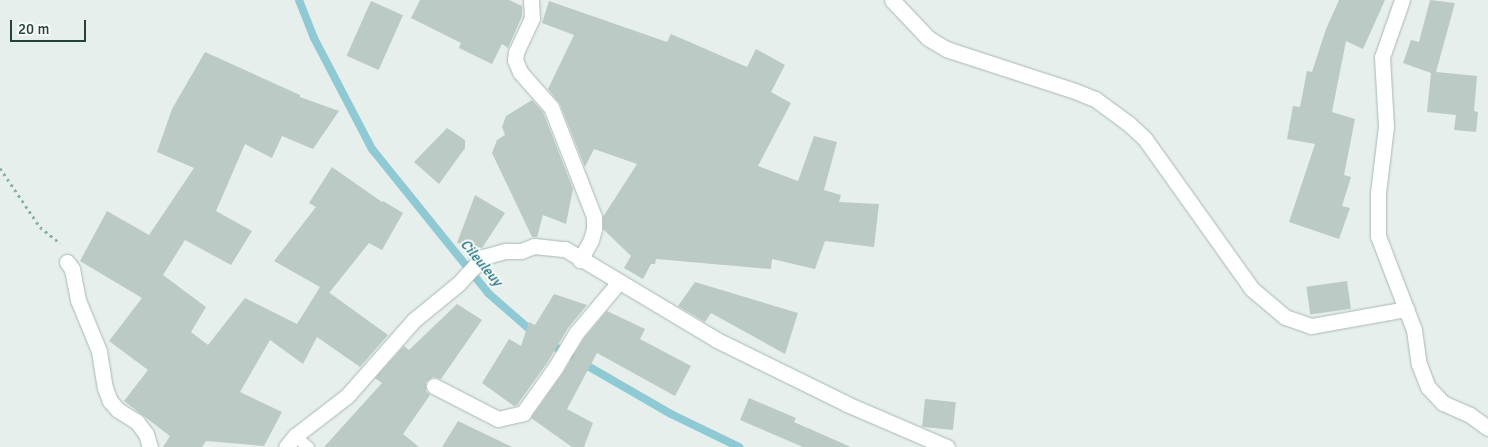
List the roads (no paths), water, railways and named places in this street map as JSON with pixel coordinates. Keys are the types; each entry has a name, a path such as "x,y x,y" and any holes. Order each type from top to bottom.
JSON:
{"street":[{"path":"531,0 532,18 516,52 515,60 520,72 551,107 594,217 594,229 591,240 580,260"},
{"path":"892,0 928,38 946,49 1095,99 1129,124 1145,139 1252,289 1285,317 1311,326 1406,309"},
{"path":"1402,0 1382,57 1386,126 1378,193 1378,236 1389,271 1414,330 1419,364 1428,387 1443,403 1470,415 1488,428"},
{"path":"291,442 347,396 414,320 458,284 483,257 506,251 521,251 534,246 565,250 717,340 847,404 947,447"},
{"path":"67,262 72,269 78,300 99,351 105,388 110,401 118,410 137,422 146,434 150,447"},
{"path":"434,386 498,419 523,414 555,368 576,333 620,282"}],"lane":[{"path":"291,442 308,447"}],"waterway":[{"name":"Cileuleuy","path":"299,0 314,38 372,149 488,293 535,334"},
{"name":"Cileuleuy","path":"548,343 671,414 739,447"}]}
